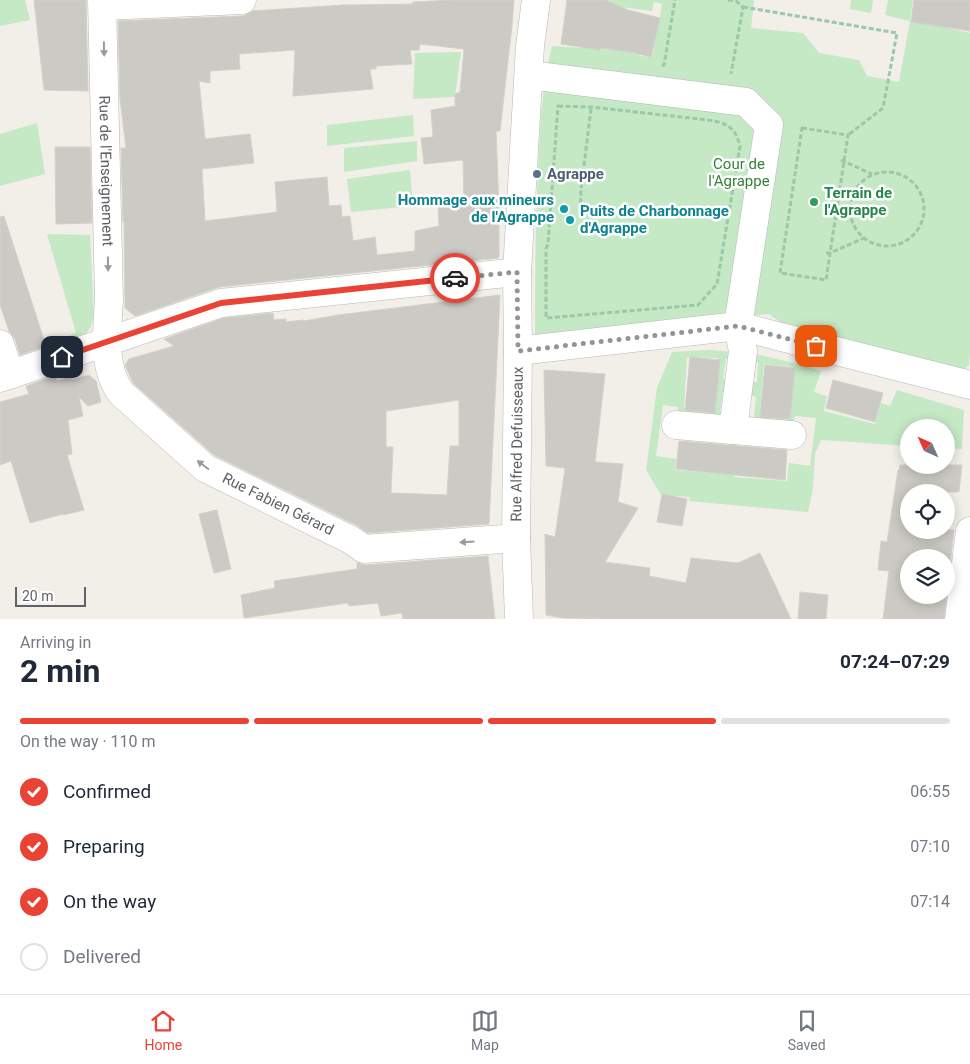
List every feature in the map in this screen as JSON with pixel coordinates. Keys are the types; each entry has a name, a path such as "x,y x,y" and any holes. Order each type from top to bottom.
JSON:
{"street":[{"path":"103,3 242,0"},
{"name":"Rue Alfred Defuisseaux","path":"519,619 516,538 517,272 528,74 536,0"},
{"name":"Rue de l'Enseignement","path":"103,3 109,300 106,341"},
{"path":"528,74 593,95 746,102 769,125 738,326 743,350 732,430"},
{"path":"0,344 5,376 221,303 517,272"},
{"path":"518,351 738,326 970,385"},
{"name":"Rue Fabien Gérard","path":"106,341 113,382 121,393 206,468 351,540 364,549 516,538"},
{"path":"676,425 792,435"},
{"path":"958,619 970,531"}],"path":[{"path":"667,71 658,70 664,65 676,0"},
{"path":"728,0 736,1 743,8 897,33 883,108 848,135 842,160 828,253 826,280 780,273 802,128 848,135"},
{"path":"722,75 731,76 743,8"},
{"path":"593,95 721,122 734,130 738,136 740,146 717,284 698,305 546,318 546,249 548,244 558,106 593,95"},
{"path":"580,218 581,189 593,95"},
{"path":"842,160 872,174"},
{"path":"884,171 896,172 907,176 916,184 922,195 925,207 921,225 910,239 899,244 887,246 874,244 855,229 850,217 850,204 853,192 861,181 872,174 884,171"},
{"path":"828,253 864,238"}],"green space":[{"path":"0,0 25,0 30,20 0,26"},
{"name":"Cour de l'Agrappe","path":"608,0 754,0 751,28 803,33 819,53 859,60 867,76 899,82 910,21 885,15 888,0 913,0 910,20 970,33 969,365 961,372 784,325 769,314 535,340 540,126 545,78 552,46 618,50 659,22 662,4 654,2 652,11 605,5","holes":["643,38 655,40 652,57 640,56"]},
{"path":"851,0 873,0 871,13 850,9"},
{"path":"461,52 455,97 413,99 415,53"},
{"path":"413,115 414,136 327,146 327,125"},
{"path":"37,123 45,174 0,186 0,134"},
{"path":"417,141 417,161 344,172 344,148"},
{"path":"410,170 413,206 351,212 347,179"},
{"path":"47,234 90,235 94,315 89,330 80,338 70,342 68,336 76,333"},
{"path":"708,350 733,352 732,359 726,358 723,379 730,380 729,392 723,392 720,412 729,413 728,416 678,413 678,407 663,405 656,456 676,459 675,470 726,474 729,443 745,441 745,445 737,445 734,477 787,481 789,463 810,466 816,418 795,416 793,427 752,422 747,416 754,417 756,397 749,395 749,382 757,382 758,363 751,363 751,353 821,371 814,392 827,396 824,411 875,424 881,403 890,406 897,390 964,410 962,449 955,449 955,419 900,419 900,445 821,440 815,454 813,489 808,512 689,501 690,497 661,495 646,470 657,388 672,352","holes":["687,357 718,358 716,410 684,408","764,364 793,367 789,417 760,414"]}],"building":[{"path":"34,0 86,0 88,91 44,90"},
{"path":"514,0 500,131 496,131 499,209 498,258 219,287 135,316 125,308 121,148 126,148 120,98 118,21 243,16 252,11 343,5 413,4 413,2","holes":["420,44 464,49 460,92 455,94 455,106 431,110 433,137 421,138 424,164 463,160 464,202 438,206 439,226 415,231 415,251 377,255 375,237 353,241 350,216 342,217 341,205 329,206 327,177 275,182 277,212 205,221 202,169 254,163 250,134 205,139 199,81 210,83 210,71 240,69 239,54 295,50 293,96 373,89 370,69 376,69 376,66 412,64 410,50 419,50"]},
{"path":"567,0 606,0 628,10 660,18 651,57 631,52 600,48 600,50 561,44"},
{"path":"914,0 970,0 970,31 911,22"},
{"path":"55,147 90,147 92,223 56,224"},
{"path":"4,216 46,346 20,355 0,305 0,217"},
{"path":"500,295 489,524 368,533 358,526 214,455 133,383 125,365 129,359 174,346 164,339 224,318 273,313 274,320 286,319 286,322","holes":["459,400 459,446 450,446 447,495 391,493 393,447 386,447 386,411"]},
{"path":"690,357 720,360 715,413 685,410"},
{"path":"765,365 795,368 790,419 760,417"},
{"path":"544,370 605,374 595,462 623,464 618,502 638,508 605,562 650,568 649,576 686,583 691,558 738,563 760,553 791,619 611,619 563,618 546,615 545,534 555,537 565,468 546,466"},
{"path":"89,375 96,381 101,402 88,406 79,397 83,416 68,420 72,454 67,455 84,510 30,523 11,461 0,465 0,402 29,394 26,386 55,376 57,381 70,377 72,380"},
{"path":"833,380 883,393 875,422 826,408"},
{"path":"679,441 787,450 785,480 676,469"},
{"path":"900,465 900,474 955,474 955,465 962,465 959,492 955,492 955,484 900,484 900,539 953,539 952,549 900,549 900,604 946,604 944,619 883,619 889,571 878,570 881,541 887,542"},
{"path":"662,494 687,499 682,526 657,522"},
{"path":"217,510 231,569 214,573 199,514"},
{"path":"488,556 495,619 403,619 402,613 381,616 378,603 349,606 348,603 244,618 241,595 275,588 274,581 357,569 357,563 365,565"},
{"path":"800,592 828,595 826,619 798,619"}],"way so far":[{"path":"455,278 517,272 518,351 738,326 816,346"}],"place":[{"name":"Agrappe","path":"537,174"},
{"name":"Terrain de l'Agrappe","path":"814,202"},
{"name":"Hommage aux mineurs de l'Agrappe","path":"564,209"},
{"name":"Puits de Charbonnage d'Agrappe","path":"570,220"}],"route":[{"path":"62,357 221,303 455,278"}]}
